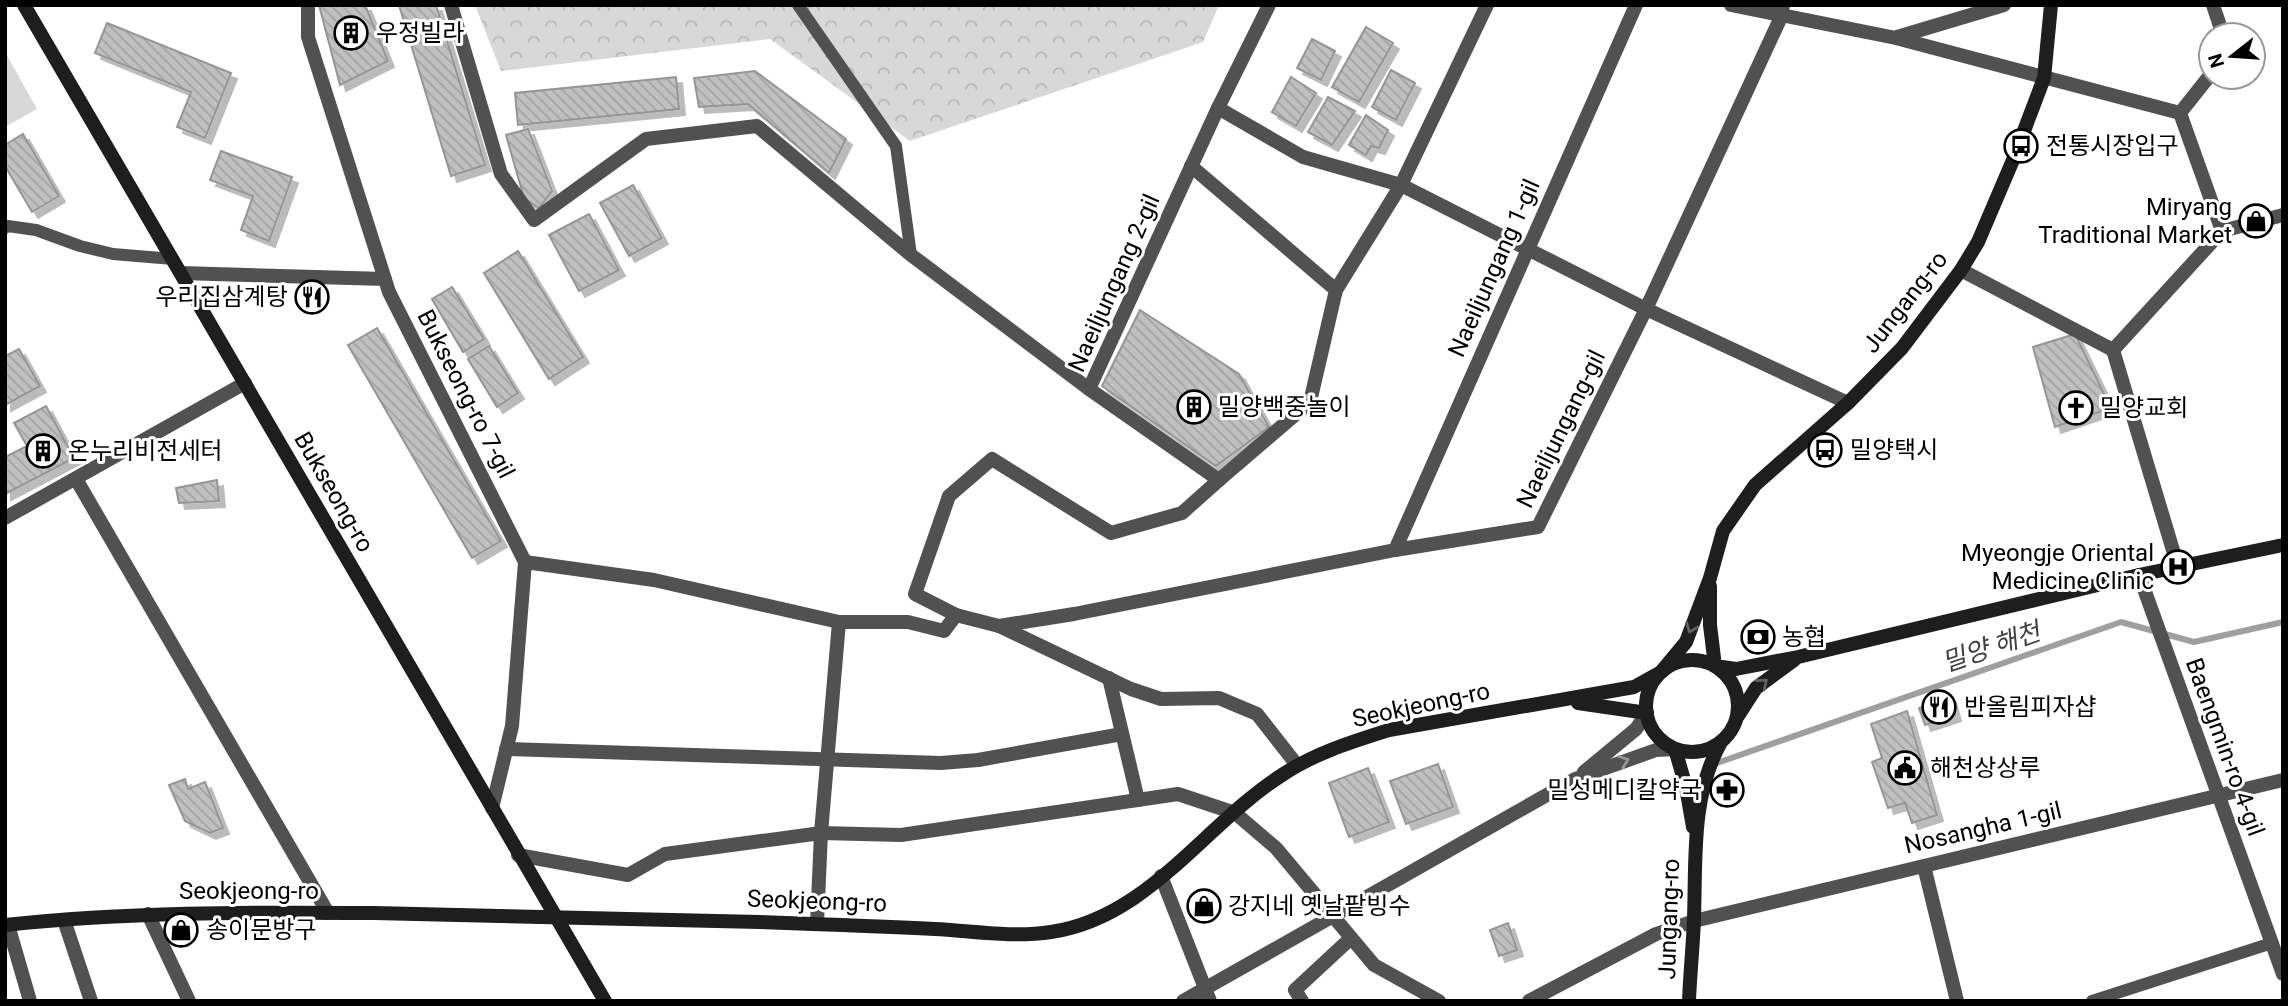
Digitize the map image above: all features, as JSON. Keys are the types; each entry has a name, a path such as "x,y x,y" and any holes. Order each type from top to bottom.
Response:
{"street":[{"name":"Bukseong-ro","path":"24,5 605,1001"},
{"name":"Bukseong-ro 7-gil","path":"308,5 308,37 385,279 395,304 525,562"},
{"path":"451,5 501,174 534,220 646,139 757,126 911,255 1089,389"},
{"name":"Naeiljungang 2-gil","path":"1219,480 1089,389 1218,108 1269,5"},
{"path":"1297,765 1257,714 1219,698 1161,698 1109,678 999,626 956,615 915,594 949,495 992,459 1111,533 1182,513 1310,402 1336,290 1401,185 1487,5"},
{"name":"Naeiljungang 1-gil","path":"1395,550 1636,5"},
{"path":"1731,5 1782,11 1896,38 2180,113"},
{"path":"1896,38 2004,5"},
{"name":"Jungang-ro","path":"1710,578 1723,531 1755,485 1848,403 1902,348 1962,270 1978,242 2044,78 2051,5"},
{"name":"Naeiljungang-gil","path":"999,626 1074,614 1395,550 1538,527 1646,309 1782,11"},
{"path":"2180,113 2197,91"},
{"path":"1218,108 1303,157 1401,185 1646,309 1848,403"},
{"path":"2180,113 2222,231"},
{"path":"1191,166 1336,290"},
{"path":"2113,350 2222,231 2283,215"},
{"path":"1962,270 2113,350 2178,567"},
{"path":"181,273 385,279"},
{"path":"5,518 245,383"},
{"path":"76,479 328,913"},
{"path":"1715,666 1736,669 1798,657 2141,580 2178,567 2283,545"},
{"path":"492,808 512,726 525,562 654,580 839,622 908,622 944,631 956,615"},
{"path":"1710,578 1710,625 1715,666"},
{"path":"1695,839 1686,786 1675,749 1662,740 1652,728 1647,713 1647,697 1652,684 1686,642 1710,578"},
{"name":"Baengmin-ro 4-gil","path":"2141,580 2283,974"},
{"path":"817,924 821,834 839,622"},
{"path":"1695,839 1710,762 1720,743 1731,732 1737,717 1756,688 1798,657"},
{"path":"1661,672 1673,664 1687,660 1702,660 1715,666 1726,675 1734,687 1738,701 1737,717"},
{"name":"Seokjeong-ro","path":"6,925 148,914 328,913 554,915 1017,934 1050,932 1106,916 1135,898 1279,776 1349,742 1388,730 1634,687 1661,672"},
{"path":"1109,678 1138,800"},
{"path":"1563,701 1647,713"},
{"path":"1575,779 1636,729 1647,713"},
{"path":"506,749 941,763 978,760 1122,734"},
{"path":"1183,1001 1208,994 1333,916 1575,779 1656,750 1675,749 1690,752 1706,750 1720,743"},
{"name":"Nosangha 1-gil","path":"1529,1001 1551,995 1656,933 1694,921 2283,780"},
{"path":"519,855 628,875 665,854 821,834 901,835 1178,794 1235,813 1276,848 1374,965 1439,1001"},
{"name":"Jungang-ro","path":"1689,1001 1695,839"},
{"path":"1924,866 1957,1001"},
{"path":"1161,876 1208,994"},
{"path":"148,914 189,1001"},
{"path":"64,920 91,1001"},
{"path":"6,925 30,1001"},
{"path":"1283,1001 1298,995 1351,938"}],"lane":[{"path":"798,5 896,146 911,255"},
{"path":"5,228 8,226 36,230 80,246 113,254 173,258"},
{"path":"2092,1001 2272,943"}],"green space":[{"path":"475,5 1219,5 1203,42 910,141 770,39 501,71"},
{"path":"5,52 37,109 5,127"}],"building":[{"name":"우정빌라","path":"319,5 365,5 388,61 340,85"},
{"path":"399,5 436,5 485,165 451,176"},
{"path":"107,23 231,73 205,138 177,127 191,92 95,53"},
{"path":"1366,27 1393,43 1359,102 1332,87"},
{"path":"1312,39 1335,51 1321,80 1297,68"},
{"path":"1391,70 1415,83 1396,120 1372,107"},
{"path":"755,71 846,139 829,173 748,104 699,107 694,78"},
{"path":"676,77 679,109 518,125 515,93"},
{"path":"1291,77 1316,93 1296,126 1272,112"},
{"path":"1328,97 1355,111 1332,145 1308,132"},
{"path":"1366,115 1388,130 1379,148 1371,146 1366,155 1349,145"},
{"path":"528,129 552,191 539,208 524,198 506,135"},
{"path":"23,134 59,196 32,212 5,166 5,145"},
{"path":"221,151 292,177 269,241 241,230 253,196 210,180"},
{"path":"633,185 662,238 629,256 600,203"},
{"path":"589,214 619,270 579,291 549,235"},
{"path":"518,251 583,357 549,379 484,273"},
{"path":"452,287 484,339 463,352 432,299"},
{"name":"밀양백중놀이","path":"1140,310 1239,374 1269,427 1216,466 1102,386"},
{"path":"377,328 501,541 472,558 348,345"},
{"name":"밀양교회","path":"2075,334 2111,408 2055,427 2033,347"},
{"path":"489,346 518,393 497,407 468,359"},
{"path":"19,349 40,386 5,405 5,356"},
{"name":"온누리비전세터","path":"46,406 74,458 5,494 5,457 27,446 14,423"},
{"path":"217,480 219,501 179,503 176,488"},
{"path":"1950,697 1955,715 1925,725 1919,708"},
{"path":"1907,711 1937,815 1912,823 1905,803 1888,808 1872,762 1882,758 1871,724"},
{"path":"1438,764 1453,807 1406,824 1390,781"},
{"path":"1368,768 1389,822 1349,837 1329,783"},
{"path":"185,779 188,789 205,782 223,828 210,833 185,821 169,785"},
{"path":"1508,923 1517,950 1499,956 1490,930"}],"waterway":[{"name":"밀양 해천","path":"1717,763 2121,622 2194,642 2283,622"}],"place":[{"name":"우정빌라","path":"351,33"},
{"name":"전통시장입구","path":"2021,146"},
{"name":"Miryang Traditional Market","path":"2256,221"},
{"name":"우리집삼계탕","path":"312,297"},
{"name":"밀양백중놀이","path":"1194,407"},
{"name":"밀양교회","path":"2076,408"},
{"name":"밀양택시","path":"1825,450"},
{"name":"온누리비전세터","path":"43,451"},
{"name":"Myeongje Oriental Medicine Clinic","path":"2178,567"},
{"name":"농협","path":"1758,637"},
{"name":"반올림피자샵","path":"1939,707"},
{"name":"해천상상루","path":"1905,768"},
{"name":"밀성메디칼약국","path":"1727,790"},
{"name":"강지네 옛날팥빙수","path":"1204,906"},
{"name":"송이문방구","path":"181,930"}]}
